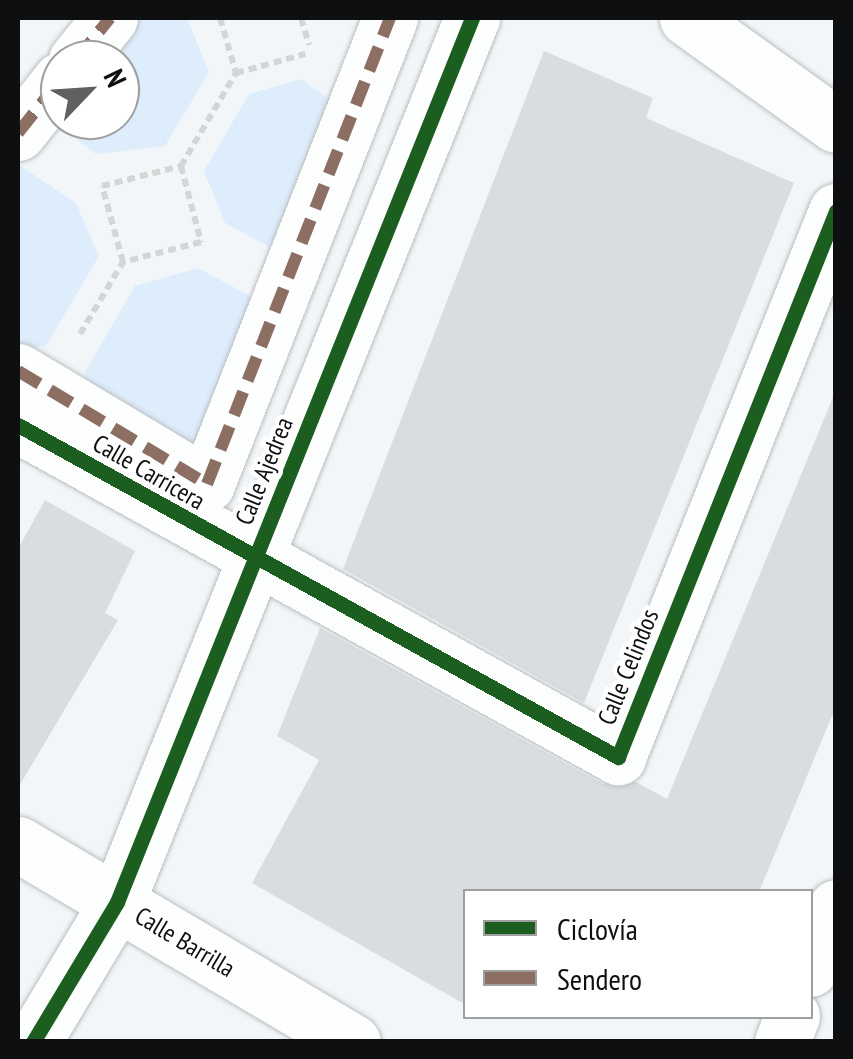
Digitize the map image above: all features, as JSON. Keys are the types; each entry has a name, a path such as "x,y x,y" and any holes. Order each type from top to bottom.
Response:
{"street":[{"path":"92,40 110,18"},
{"path":"18,371 206,484 390,18"},
{"name":"Calle Ajedrea","path":"33,1042 117,902 472,18"},
{"path":"687,18 836,125"},
{"path":"18,133 40,105"},
{"name":"Calle Celindos","path":"255,562 618,757 836,211"},
{"name":"Calle Carricera","path":"18,426 255,562"},
{"name":"Calle Barrilla","path":"18,844 353,1042"},
{"path":"813,963 836,907"}],"path":[{"path":"220,18 236,73"},
{"path":"181,166 102,186 123,262 200,242 181,166 236,73 311,52 301,18"}],"shaded area":[{"path":"110,18 187,18 209,72 165,146 96,154 78,140 140,140 140,40 92,40"},
{"path":"302,79 351,116 295,261 225,223 204,171 249,94"},
{"path":"18,164 76,203 99,256 46,346 18,350"},
{"path":"198,268 276,310 207,484 102,421 85,372 135,286"}],"building":[{"path":"544,51 653,98 646,118 794,183 584,703 343,569"},
{"path":"836,390 836,706 760,889 463,889 463,1003 252,883 319,760 277,736 320,628 603,784 636,782 667,799"},
{"path":"45,500 135,551 105,613 118,620 18,788 18,549"}],"marked path":[{"path":"92,40 110,18"},
{"path":"18,371 207,484 390,18"},
{"path":"18,133 40,105"}],"cycle path":[{"path":"33,1042 117,902 472,18"},
{"path":"18,425 618,757 836,211"}]}
